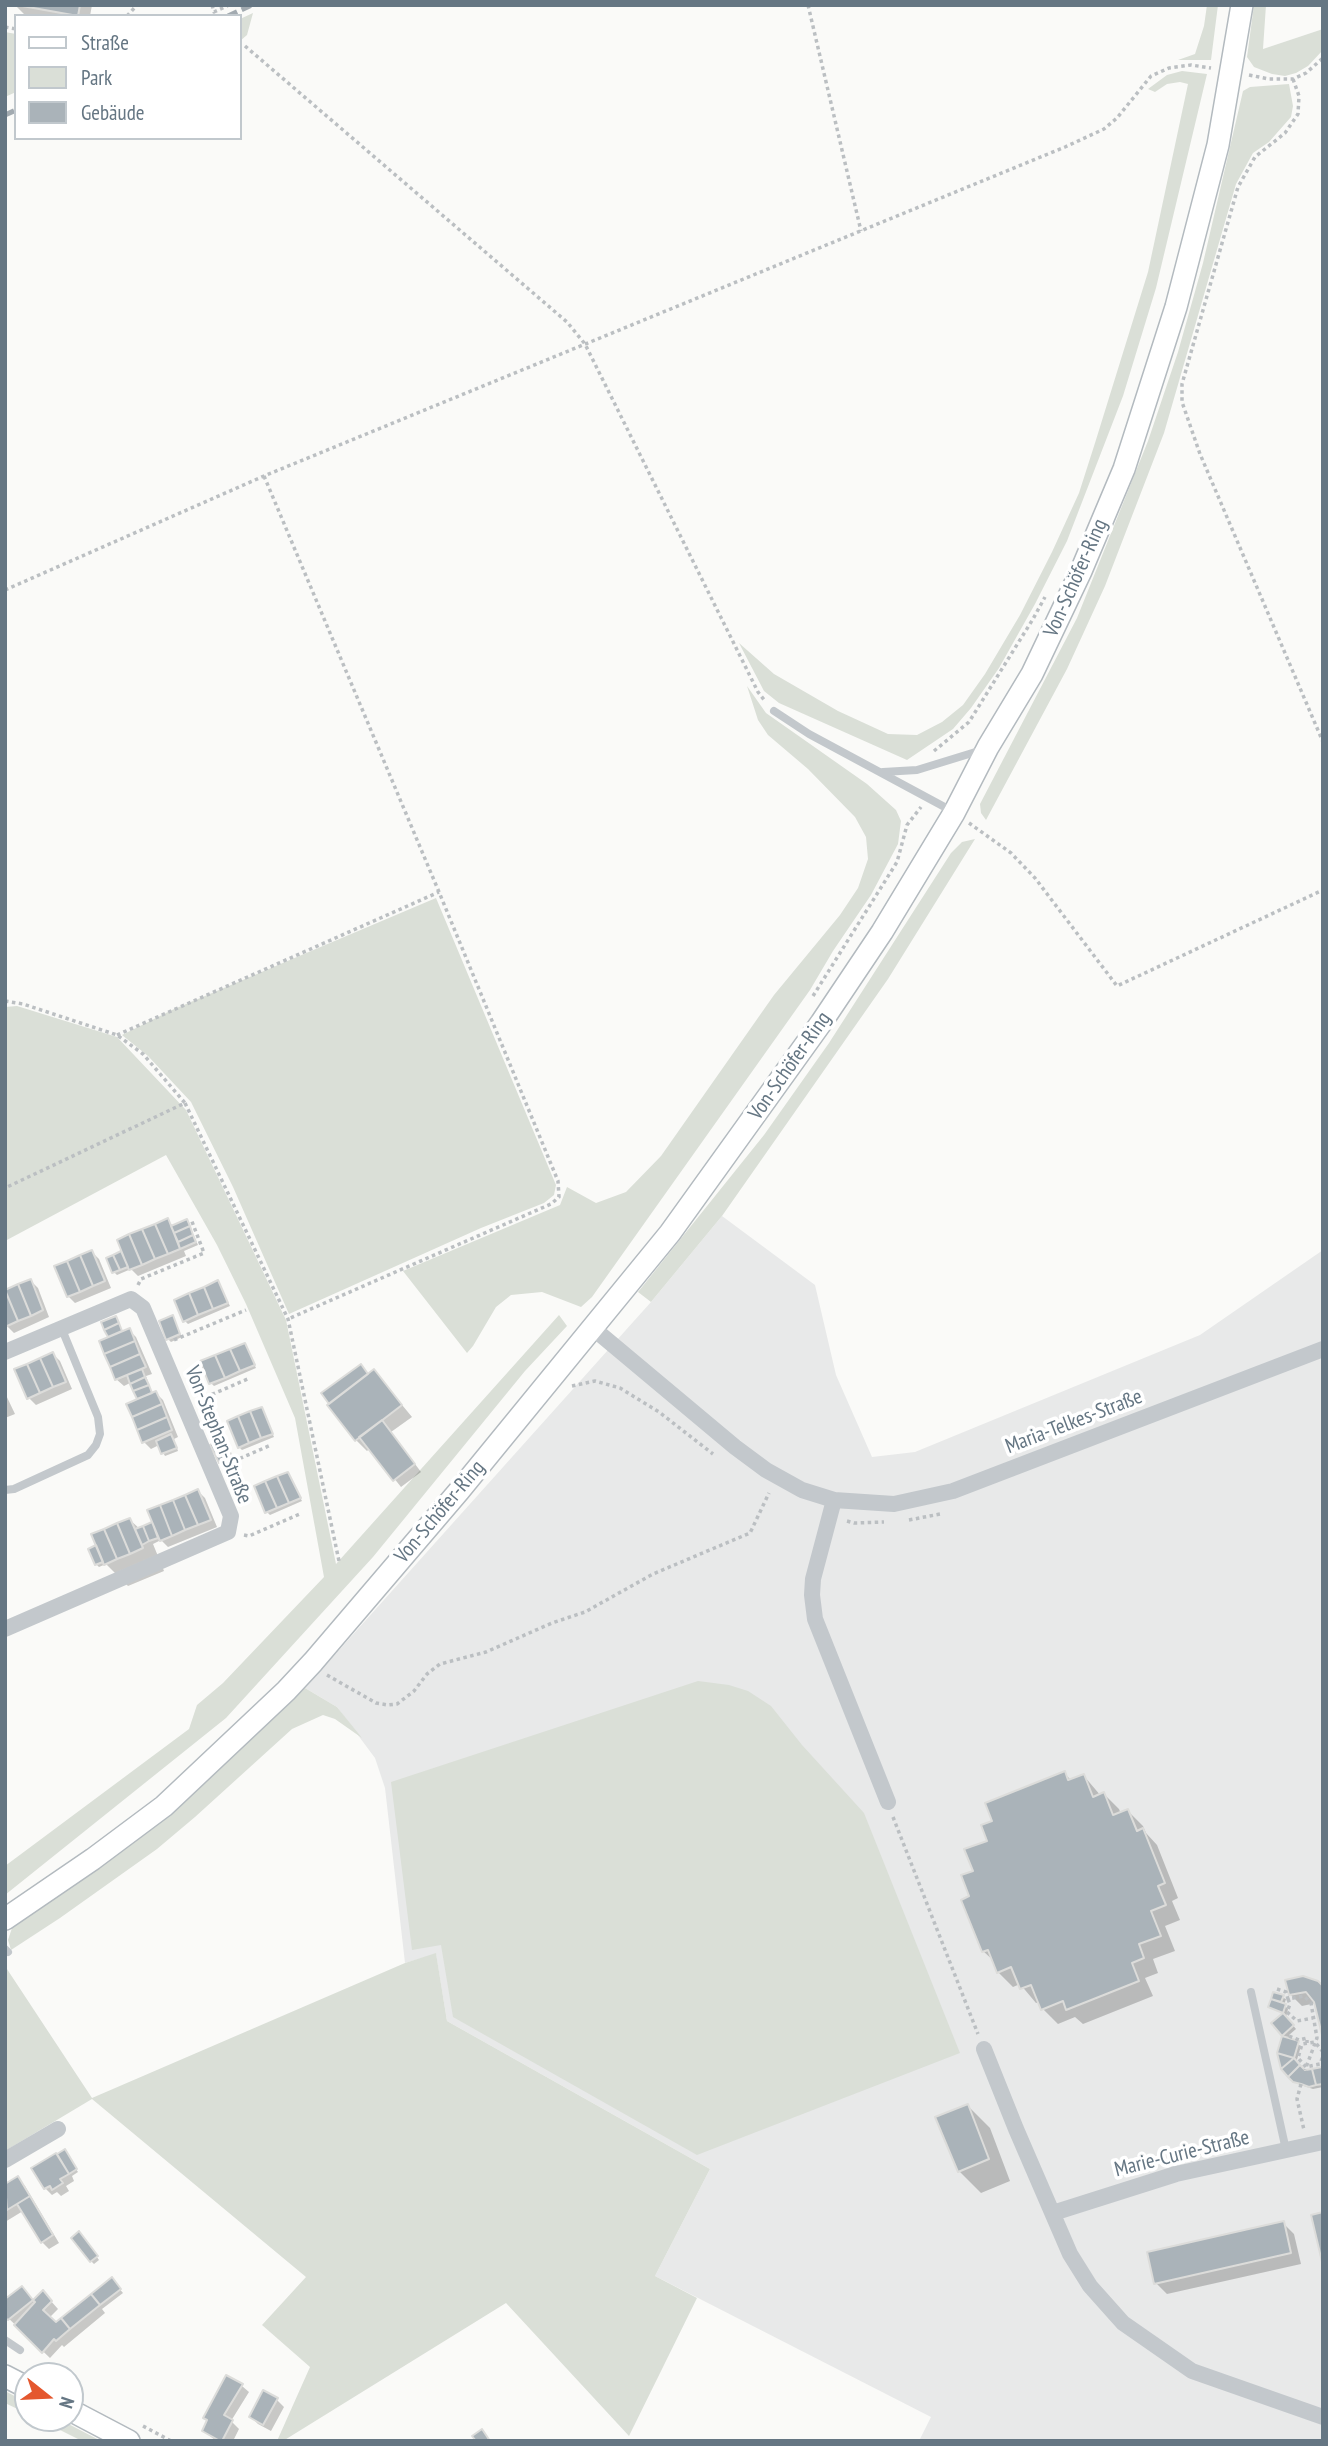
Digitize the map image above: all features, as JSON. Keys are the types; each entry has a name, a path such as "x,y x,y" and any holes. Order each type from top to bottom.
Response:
{"main road":[{"name":"Von-Schöfer-Ring","path":"5,1919 164,1806 286,1691 314,1660 594,1329 670,1233 821,1023 882,932 954,813 988,747 1033,671 1081,571 1124,469 1176,307 1218,145 1242,5"},
{"path":"84,2417 129,2441"}],"street":[{"path":"5,1352 131,1300"},
{"name":"Von-Stephan-Straße","path":"5,1629 228,1532 231,1516 143,1308 131,1300"},
{"name":"Maria-Telkes-Straße","path":"594,1329 735,1447 766,1470 832,1507 894,1504 953,1491 1323,1349"},
{"path":"832,1507 813,1579 811,1595 815,1619 888,1802"},
{"path":"984,2049 1070,2253 1090,2286 1122,2323 1192,2371 1323,2417"},
{"path":"5,2160 58,2129"},
{"name":"Marie-Curie-Straße","path":"1053,2213 1176,2174 1315,2144"}],"lane":[{"path":"774,711 810,734 954,813"},
{"path":"882,772 917,770 988,747"},
{"path":"5,1490 15,1489 88,1455 100,1434 99,1418 61,1328"},
{"path":"1251,1992 1286,2150"},
{"path":"5,2340 20,2350"}],"path":[{"path":"212,5 214,12 229,5"},
{"path":"808,5 861,231"},
{"path":"245,46 567,322 585,344 758,692 774,711"},
{"path":"5,590 264,477 1104,129 1117,118 1151,76 1169,68 1191,65 1269,79 1293,79 1306,73 1323,58"},
{"path":"1293,79 1299,96 1297,114 1284,133 1255,157 1238,187 1182,384 1182,402 1200,454 1323,742"},
{"path":"264,477 558,1181 559,1197 551,1204 288,1319"},
{"path":"937,764 933,751 969,722 1045,595"},
{"path":"812,998 897,862 907,825 929,797"},
{"path":"954,813 1011,853 1035,878 1116,986 1323,890"},
{"path":"117,1035 439,892"},
{"path":"5,1001 23,1004 117,1035 143,1054 185,1103 288,1319 339,1561"},
{"path":"5,1188 185,1103"},
{"path":"131,1300 141,1279 205,1253 191,1219"},
{"path":"159,1346 246,1310"},
{"path":"184,1406 250,1378"},
{"path":"553,1378 566,1388 595,1381 621,1388 659,1412 722,1460"},
{"path":"212,1471 271,1445"},
{"path":"314,1660 330,1678 365,1699 388,1705 397,1704 440,1664 486,1653 552,1623 585,1612 653,1574 750,1533 769,1493 777,1497"},
{"path":"832,1507 854,1523 893,1522"},
{"path":"904,1521 945,1512"},
{"path":"228,1532 249,1536 302,1513"},
{"path":"888,1802 984,2049"},
{"path":"1278,1989 1286,1992 1290,2004 1287,2012 1297,2021 1313,2018"},
{"path":"1288,1999 1304,1996 1311,2003 1317,2038 1306,2068"},
{"path":"1289,2036 1299,2040 1307,2038 1307,2043"},
{"path":"1306,2068 1298,2058 1302,2044 1315,2042"},
{"path":"1306,2068 1320,2064 1323,2056 1315,2042"},
{"path":"1301,2084 1297,2099 1315,2144"}],"shaded area":[{"path":"722,1216 815,1285 836,1375 872,1457 915,1452 1200,1335 1323,1250 1323,2441 919,2441 931,2417 655,2276 710,2169 447,2021 436,1954 405,1963 385,1788 375,1758 337,1707 305,1688 651,1302"}],"green space":[{"path":"1207,5 1218,5 1211,60 1178,60 1195,54"},
{"path":"1254,5 1266,5 1263,49 1323,29 1323,50 1308,66 1285,76 1254,67 1247,57"},
{"path":"253,13 247,35 242,39 242,18"},
{"path":"5,32 14,34 14,93 5,97"},
{"path":"1182,71 1207,74 1156,288 1123,396 1067,541 999,668 953,729 907,760 779,703 764,691 739,643 774,674 838,711 888,734 917,735 942,722 963,705 985,674 1020,615 1079,493 1148,272 1188,84 1167,84 1155,92 1148,89 1167,75"},
{"path":"1289,84 1293,106 1291,117 1269,142 1253,153 1236,184 1164,433 1105,586 1067,669 986,820 981,813 980,804 1077,618 1148,441 1178,352 1203,263 1243,91 1250,87"},
{"path":"747,686 766,713 867,784 896,810 901,821 898,844 871,895 810,990 592,1297 581,1307 542,1292 511,1295 496,1307 467,1353 403,1271 560,1205 567,1187 596,1203 626,1192 661,1156 774,995 840,915 858,888 868,859 866,837 855,817 808,769 768,735 758,720"},
{"path":"975,839 888,979 722,1216 651,1302 638,1292 764,1135 829,1043 951,853 962,842"},
{"path":"436,898 556,1185 554,1195 544,1203 481,1228 289,1314 233,1187 191,1102 148,1056 122,1035 172,1010"},
{"path":"17,1006 117,1037 186,1110 286,1320 336,1564 559,1315 567,1326 525,1371 373,1557 226,1718 5,1895 5,1866 189,1729 197,1705 223,1683 324,1577 295,1418 246,1304 217,1245 166,1155 5,1241 5,1007"},
{"path":"698,1681 729,1685 748,1691 771,1706 802,1745 864,1813 960,2053 697,2155 453,2017 441,1945 412,1950 391,1782"},
{"path":"305,1688 337,1707 362,1738 335,1719 323,1715 292,1729 157,1849 11,1950 8,1940 12,1928 76,1884 195,1790"},
{"path":"436,1953 447,2021 710,2169 655,2276 697,2298 629,2436 506,2303 283,2441 277,2441 310,2367 262,2325 306,2277 92,2099 5,2151 5,1966 92,2098 405,1963"},
{"path":"5,2391 14,2396 14,2407 5,2403"},
{"path":"64,2432 84,2432 101,2441 82,2441"}],"building":[{"path":"17,5 80,5 78,14"},
{"path":"168,1218 180,1249 168,1254 155,1224"},
{"path":"187,1219 190,1226 174,1233 171,1226"},
{"path":"155,1224 168,1254 155,1259 142,1229"},
{"path":"190,1226 193,1235 178,1242 174,1233"},
{"path":"142,1229 155,1259 142,1265 129,1234"},
{"path":"129,1234 142,1265 129,1270 117,1240"},
{"path":"193,1235 196,1242 180,1249 178,1242"},
{"path":"92,1250 105,1281 93,1286 80,1255"},
{"path":"121,1251 128,1267 120,1270 113,1255"},
{"path":"80,1255 93,1286 80,1292 67,1261"},
{"path":"113,1255 120,1270 112,1273 106,1258"},
{"path":"67,1261 80,1292 67,1297 54,1266"},
{"path":"31,1279 43,1310 31,1316 18,1284"},
{"path":"218,1280 228,1303 213,1309 204,1287"},
{"path":"18,1284 31,1316 18,1321 5,1290"},
{"path":"204,1287 213,1309 198,1315 189,1293"},
{"path":"5,1290 18,1321 5,1327"},
{"path":"189,1293 198,1315 183,1322 174,1300"},
{"path":"173,1315 180,1334 166,1340 159,1321"},
{"path":"116,1316 119,1323 104,1330 101,1322"},
{"path":"119,1323 122,1331 108,1337 104,1330"},
{"path":"130,1328 135,1341 104,1354 99,1341"},
{"path":"135,1341 140,1354 110,1367 104,1354"},
{"path":"245,1343 255,1365 240,1371 230,1349"},
{"path":"230,1349 240,1371 225,1378 215,1355"},
{"path":"53,1352 66,1382 53,1387 40,1358"},
{"path":"140,1354 146,1367 115,1380 110,1367"},
{"path":"215,1355 225,1378 209,1384 200,1361"},
{"path":"40,1358 53,1387 40,1393 27,1364"},
{"path":"27,1364 40,1393 27,1399 14,1369"},
{"path":"361,1364 368,1374 329,1404 321,1393"},
{"path":"142,1369 145,1377 130,1384 127,1375"},
{"path":"374,1369 402,1405 355,1441 327,1405"},
{"path":"145,1377 149,1385 133,1391 130,1384"},
{"path":"149,1385 152,1393 137,1399 133,1391"},
{"path":"156,1391 162,1404 132,1417 126,1404"},
{"path":"162,1404 167,1417 137,1430 132,1417"},
{"path":"262,1407 273,1434 261,1438 250,1411"},
{"path":"250,1411 261,1438 249,1443 238,1416"},
{"path":"238,1416 249,1443 238,1448 227,1421"},
{"path":"167,1417 172,1430 142,1443 137,1430"},
{"path":"382,1420 415,1464 393,1481 359,1437"},
{"path":"171,1434 177,1448 161,1454 156,1441"},
{"path":"224,1438 232,1457 219,1463 210,1445"},
{"path":"288,1472 301,1498 289,1503 277,1476"},
{"path":"277,1476 289,1503 277,1508 265,1481"},
{"path":"265,1481 277,1508 265,1513 254,1486"},
{"path":"198,1489 211,1520 198,1525 185,1495"},
{"path":"185,1495 198,1525 185,1530 173,1500"},
{"path":"173,1500 185,1530 172,1536 160,1505"},
{"path":"160,1505 172,1536 160,1541 147,1510"},
{"path":"130,1518 143,1548 130,1554 117,1523"},
{"path":"152,1522 158,1538 149,1541 143,1526"},
{"path":"117,1523 130,1554 117,1559 104,1529"},
{"path":"143,1526 149,1541 142,1545 135,1529"},
{"path":"104,1529 117,1559 104,1565 91,1534"},
{"path":"96,1545 103,1562 95,1565 88,1549"},
{"path":"1065,1771 1068,1780 1084,1774 1093,1797 1104,1792 1113,1815 1128,1809 1137,1831 1143,1828 1165,1883 1158,1886 1166,1905 1151,1911 1161,1936 1139,1944 1144,1958 1132,1963 1139,1981 1066,2010 1063,2001 1041,2010 1031,1985 1020,1989 1011,1967 997,1973 988,1950 982,1952 961,1900 969,1896 961,1875 973,1871 964,1849 987,1841 981,1825 992,1821 985,1803"},
{"path":"1303,1976 1318,1981 1323,1986 1323,2039 1314,2002 1306,1992 1289,1995 1285,1980"},
{"path":"1273,1992 1284,1995 1281,2002 1271,1999"},
{"path":"1271,1999 1286,2004 1283,2013 1268,2007"},
{"path":"1283,2013 1294,2025 1282,2036 1271,2023"},
{"path":"1282,2036 1299,2041 1294,2058 1277,2053"},
{"path":"1277,2053 1294,2058 1281,2069"},
{"path":"1294,2058 1300,2065 1288,2077 1281,2069"},
{"path":"1300,2065 1305,2070 1312,2069 1316,2085 1309,2087 1293,2082 1288,2077"},
{"path":"1322,2067 1323,2084 1316,2085 1312,2069"},
{"path":"968,2104 989,2159 958,2172 935,2117"},
{"path":"65,2149 77,2169 69,2174 57,2154"},
{"path":"56,2153 69,2174 60,2179 63,2183 52,2190 50,2186 44,2189 31,2168"},
{"path":"18,2176 30,2196 7,2210 5,2184"},
{"path":"30,2196 53,2235 41,2243 17,2204"},
{"path":"1323,2212 1323,2266 1311,2215"},
{"path":"1284,2221 1291,2253 1154,2284 1147,2252"},
{"path":"79,2231 98,2256 90,2262 71,2238"},
{"path":"112,2277 121,2289 100,2305 91,2294"},
{"path":"22,2286 33,2300 8,2320 5,2318 5,2299"},
{"path":"43,2290 52,2301 43,2310 56,2322 61,2318 70,2329 56,2341 54,2339 42,2353 14,2325"},
{"path":"91,2294 100,2305 70,2329 61,2318"},
{"path":"226,2375 243,2384 224,2415 233,2420 220,2441 202,2431 207,2420 203,2418"},
{"path":"263,2390 278,2398 263,2425 249,2417"},
{"path":"482,2429 490,2441 476,2441 472,2436"}],"railway":[{"path":"232,14 252,5"},
{"path":"5,115 14,111"}]}
